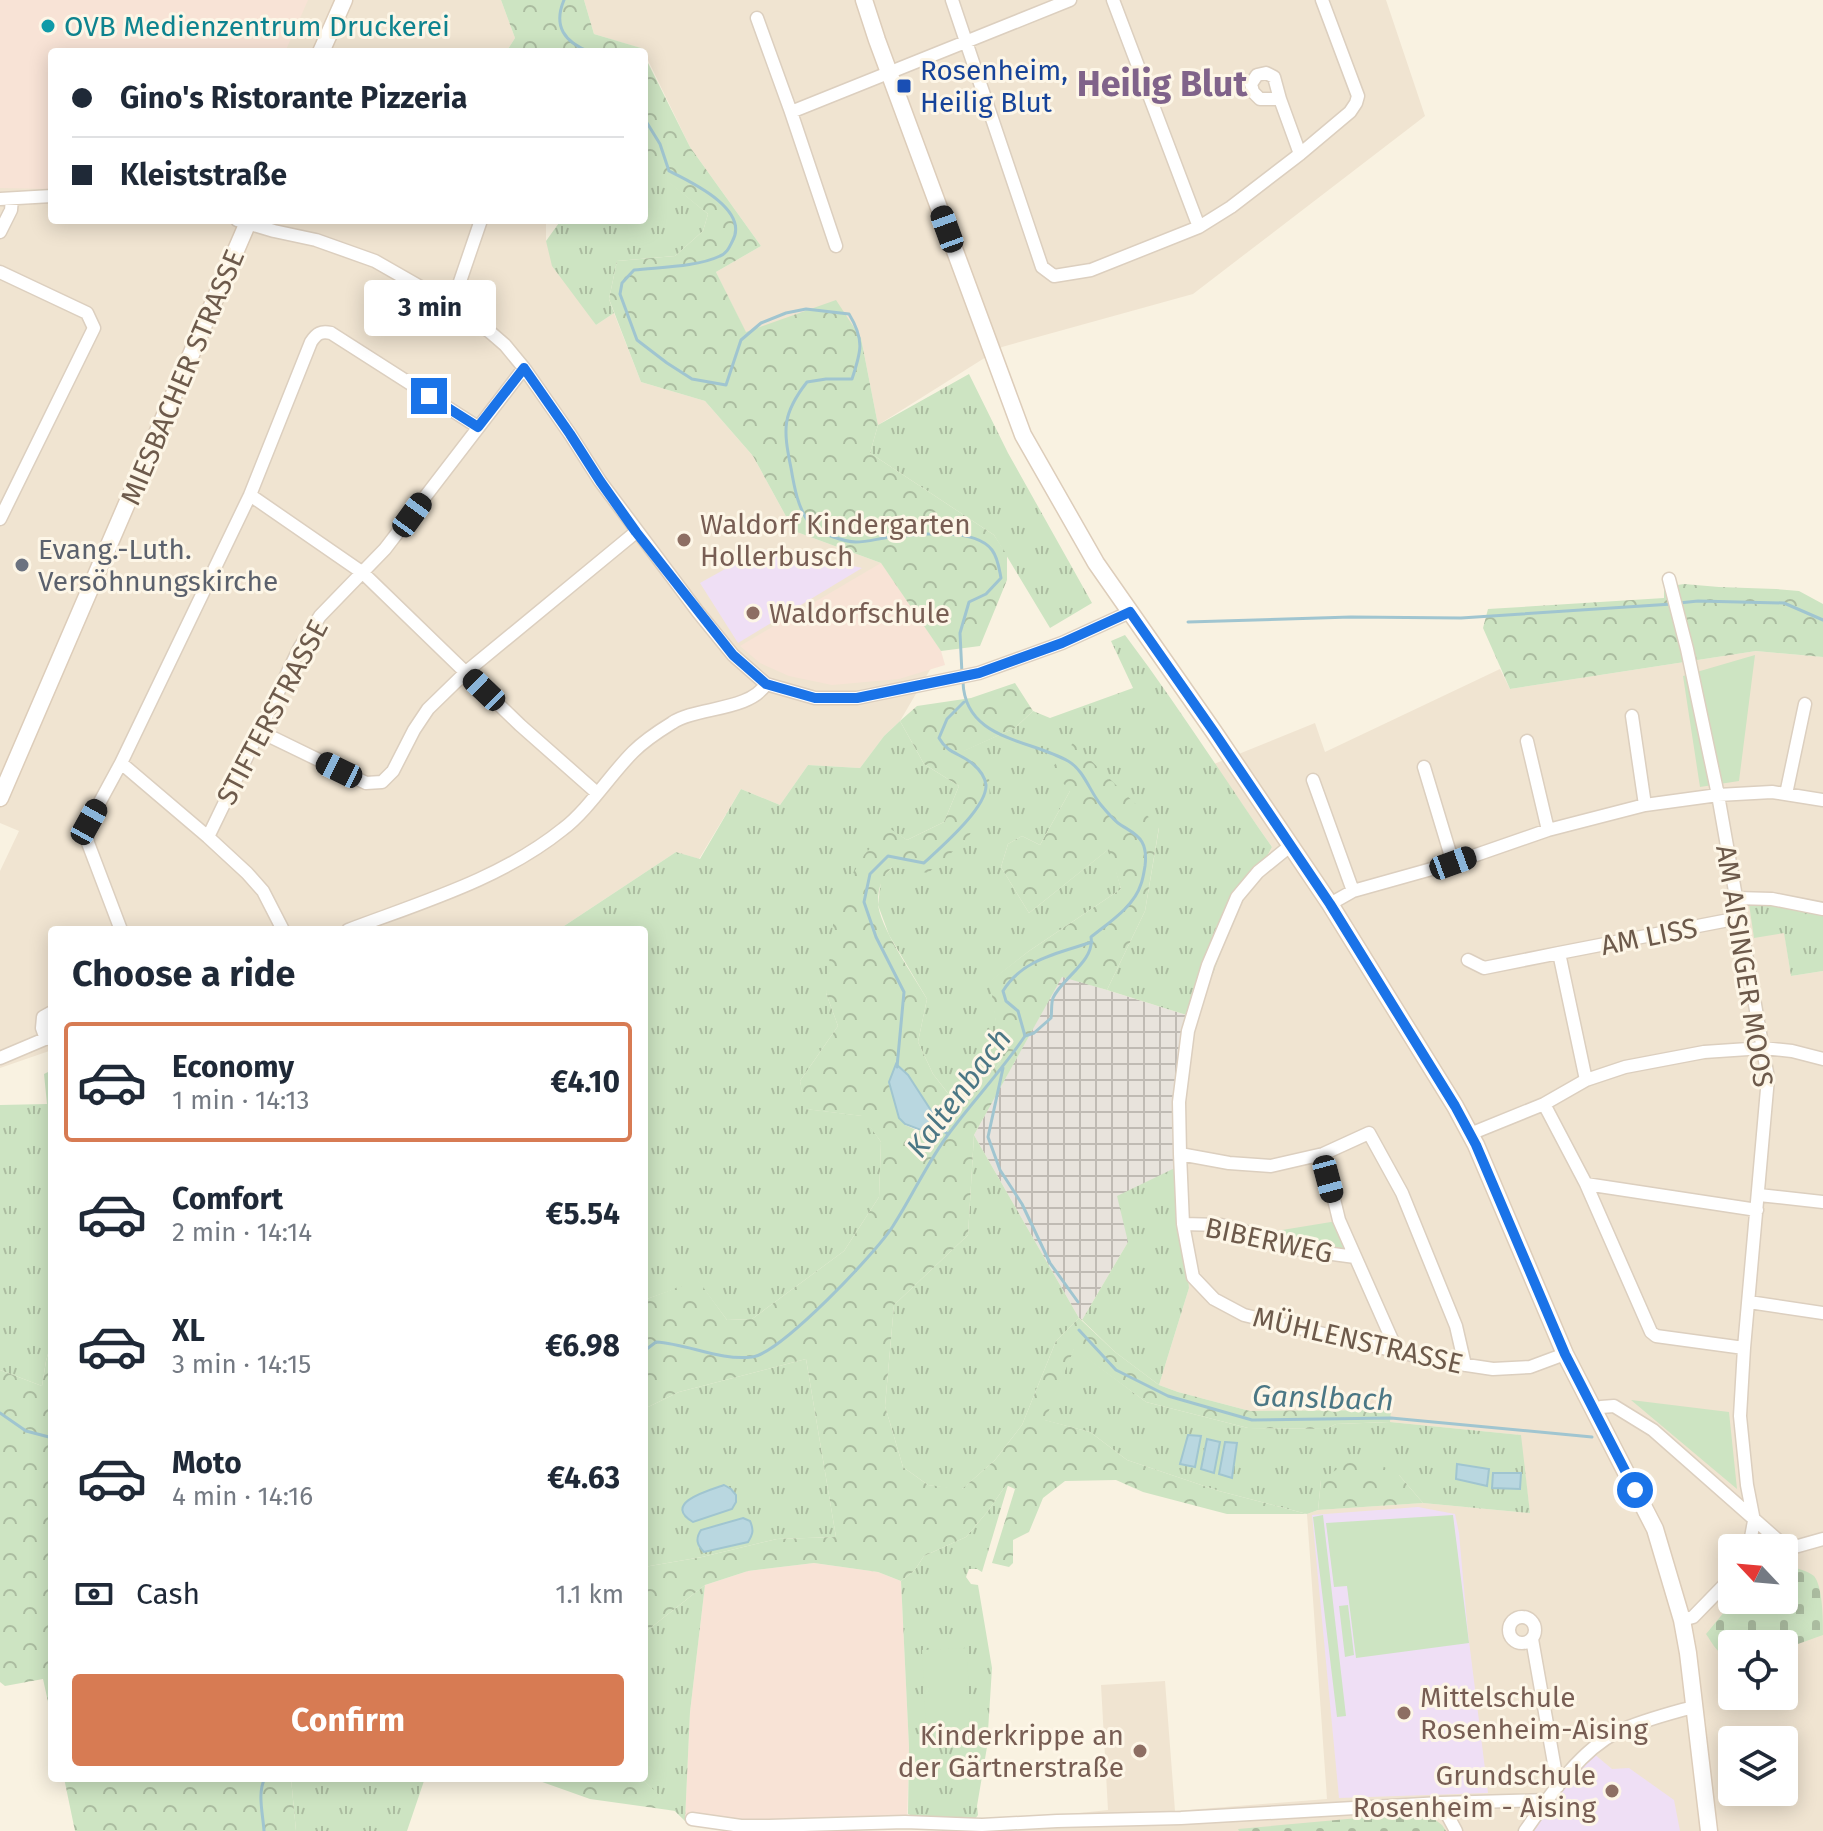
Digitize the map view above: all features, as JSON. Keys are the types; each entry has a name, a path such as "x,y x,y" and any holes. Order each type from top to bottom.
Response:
{"main road":[{"path":"323,48 344,0"},
{"path":"864,0 1023,435 1096,563 1330,904 1405,1022 1470,1134 1565,1354 1655,1529 1682,1620 1688,1653 1709,1831"},
{"name":"MIESBACHER STRASSE","path":"0,798 244,224"}],"street":[{"path":"952,0 1042,267 1054,276 1091,270 1199,227 1231,207 1350,112 1358,96 1322,0"},
{"path":"791,112 1070,0"},
{"path":"1113,0 1199,227"},
{"path":"757,18 836,246"},
{"path":"1280,99 1300,154"},
{"path":"0,232 11,210 6,199 48,196"},
{"path":"256,224 316,240 375,261 452,305 505,345 636,532 733,655 766,684 815,698 857,698 941,682 979,673 1062,643 1130,612"},
{"path":"452,305 480,224"},
{"path":"0,272 87,313 94,328 0,519"},
{"path":"119,926 88,843 89,822 121,763 250,495 316,334 331,333 478,427"},
{"name":"STIFTERSTRASSE","path":"208,837 311,628 385,549 524,368"},
{"path":"250,495 363,573 520,725 597,793"},
{"path":"259,731 366,783 382,782 393,771 428,709 466,672 636,532"},
{"name":"AM AISINGER MOOS","path":"1669,579 1718,795 1768,1078 1740,1416 1754,1521 1752,1534"},
{"path":"359,926 480,880 517,861 566,827 636,749 676,720 733,705 762,691 766,684"},
{"path":"1786,794 1805,704"},
{"path":"1632,716 1645,805"},
{"path":"1527,741 1548,830"},
{"path":"121,763 208,837 263,891 281,926"},
{"path":"1424,767 1453,863"},
{"path":"1313,780 1353,891"},
{"path":"1330,904 1353,891 1453,863 1548,830 1645,805 1718,795 1772,792 1823,800"},
{"name":"MÜHLENSTRASSE","path":"1290,846 1258,872 1237,897 1208,965 1188,1031 1179,1102 1180,1154 1183,1224 1193,1277 1214,1299 1244,1315 1397,1351 1493,1369 1530,1367 1565,1354"},
{"path":"1736,898 1772,899 1823,909"},
{"name":"AM LISS","path":"1468,960 1484,968 1739,918"},
{"path":"1559,953 1586,1080"},
{"path":"48,1014 43,1017 42,1028 48,1036"},
{"path":"0,1058 48,1037"},
{"path":"1470,1134 1544,1104 1586,1080 1638,1064 1704,1052 1763,1048 1823,1059"},
{"path":"1544,1104 1586,1184 1651,1332 1656,1336 1744,1348"},
{"path":"1180,1154 1229,1163 1271,1166 1323,1154 1369,1133 1402,1193 1456,1326 1465,1365"},
{"path":"1323,1154 1339,1220 1397,1351"},
{"path":"1586,1184 1757,1210"},
{"path":"1759,1195 1823,1202"},
{"name":"BIBERWEG","path":"1183,1224 1221,1225 1296,1249 1355,1257"},
{"path":"1749,1302 1823,1313"},
{"path":"1593,1410 1614,1406 1653,1430 1769,1534"},
{"path":"1798,1546 1823,1539"},
{"path":"1682,1620 1693,1617 1718,1593"},
{"path":"1532,1639 1558,1786"},
{"path":"1525,1831 1558,1786 1591,1750 1615,1733 1693,1707"},
{"path":"692,1819 741,1826 905,1822 1058,1826 1183,1824 1441,1803 1547,1800"},
{"path":"1441,1803 1456,1831"}],"shaded area":[{"path":"0,0 501,0 515,38 509,48 48,48 48,224 546,224 546,241 596,325 614,313 641,382 705,401 753,456 794,531 881,563 941,651 900,721 884,736 860,768 808,765 780,805 741,789 699,859 676,852 564,926 48,926 48,1051 0,1068 0,871 19,831 0,823"},
{"path":"0,0 308,0 287,48 48,48 48,189 0,188"},
{"path":"584,0 1386,0 1425,116 1193,294 1002,347 878,425 861,338 746,333 716,272 761,246 690,147 648,60 648,48 594,34"},
{"name":"Waldorfschule","path":"761,549 862,568 738,643 700,583"},
{"path":"881,563 941,651 945,665 899,679 832,685 789,676 760,663 740,646"},
{"path":"1756,651 1823,657 1823,915 1780,905 1791,976 1823,971 1823,1831 977,1831 975,1824 1108,1810 1101,1685 1165,1681 1175,1811 1327,1799 1307,1514 1318,1510 1423,1503 1530,1513 1520,1435 1390,1422 1390,1410 1250,1411 1159,1385 1189,1288 1179,1165 1182,1103 1196,1018 1235,916 1272,847 1214,764 1315,723 1325,752 1500,669 1510,689"},
{"path":"1062,976 1196,1018 1191,1037 1179,1166 1128,1242 1082,1320 974,1135"},
{"name":"Mittelschule Rosenheim-Aising","path":"1418,1507 1455,1514 1488,1793 1339,1798 1312,1515"},
{"path":"814,1563 878,1572 901,1581 909,1747 907,1826 741,1828 685,1821 690,1712 705,1585 748,1571"},
{"name":"Grundschule Rosenheim - Aising","path":"1593,1753 1612,1769 1629,1768 1674,1800 1680,1831 1534,1831 1568,1782"}],"green space":[{"path":"501,0 584,0 594,34 641,48 509,48 515,38"},
{"path":"648,63 690,147 761,246 716,272 746,332 836,300 861,338 878,425 870,453 994,535 1007,555 1007,580 980,646 941,651 881,563 794,531 753,456 705,401 641,382 609,299 617,261 675,256 703,231 708,214 658,174 648,175"},
{"path":"658,173 708,214 703,231 675,256 617,261 609,299 614,313 596,325 552,266 546,241 558,224 648,224 648,175"},
{"path":"969,374 1008,453 1092,603 1050,628 994,535 870,453 878,425"},
{"path":"1684,584 1799,591 1823,604 1823,657 1756,651 1510,689 1483,628 1488,609 1664,598 1664,587"},
{"path":"1125,635 1272,847 1235,916 1196,1018 1107,990 1145,911 1159,828 1070,791 1040,845 1022,836 1008,844 1001,867 1029,913 1110,848 1121,889 1029,951 991,981 1001,1061 961,1110 933,1074 918,1042 927,999 889,935 878,905 881,880 892,867 965,841 963,751 1015,728 1033,711 1050,718 1133,688 1111,641"},
{"path":"1755,655 1739,781 1700,787 1683,676"},
{"path":"1015,683 1033,711 1015,728 964,751 989,775 990,806 965,841 928,873 892,867 879,892 878,902 884,924 927,999 918,1042 933,1074 960,1109 1001,1061 990,981 1121,889 1109,849 1029,913 1001,867 1008,844 1022,836 1040,845 1070,791 1051,769 1073,743 1159,827 1145,911 1107,990 1062,977 974,1135 968,1235 894,1305 885,1406 903,1467 928,1485 962,1489 995,1460 1022,1425 1056,1341 1079,1318 1115,1352 1159,1385 1178,1392 1250,1411 1391,1410 1390,1422 1336,1424 1326,1429 1248,1428 1146,1402 1074,1349 1045,1420 1090,1432 1127,1460 1219,1491 1307,1514 1227,1514 1143,1492 1116,1480 1065,1481 1043,1498 1029,1532 1013,1540 1013,1563 1009,1567 992,1563 1015,1489 1006,1485 966,1537 924,1556 914,1571 901,1581 878,1572 814,1563 748,1571 705,1585 648,1630 648,1566 777,1539 836,1537 806,1359 679,1392 648,1407 648,1299 698,1280 727,1320 752,1319 844,1251 879,1197 881,1142 862,1116 805,1109 800,1081 838,1026 826,993 835,905 864,855 889,828 907,840 944,822 959,786 924,764 900,721 917,706 971,698","holes":["920,1096 933,1119 930,1129 919,1131 905,1125"]},
{"path":"900,721 924,764 959,786 944,822 907,840 889,829 826,993 838,1026 800,1081 806,1109 863,1116 881,1142 879,1197 844,1251 752,1319 727,1320 698,1281 648,1299 648,926 564,926 676,852 700,859 741,789 780,805 808,765 860,768 884,736"},
{"path":"1749,904 1780,905 1823,915 1823,971 1791,976 1784,933 1754,938"},
{"path":"48,1072 48,1354 42,1386 0,1370 0,1105 47,1104 44,1074"},
{"path":"974,1135 1079,1318 1056,1341 1022,1425 995,1460 961,1490 928,1485 903,1467 885,1406 894,1305 968,1235"},
{"path":"1179,1166 1189,1288 1159,1385 1115,1352 1082,1320 1128,1242 1117,1196"},
{"path":"1337,1221 1344,1251 1307,1244 1270,1232"},
{"path":"1074,1348 1146,1402 1248,1428 1326,1429 1336,1424 1390,1422 1521,1435 1530,1513 1423,1503 1399,1475 1321,1480 1318,1510 1307,1514 1219,1491 1127,1460 1090,1432 1044,1420"},
{"path":"48,1354 48,1702 43,1679 5,1686 0,1682 0,1370 42,1386"},
{"path":"806,1359 836,1537 777,1539 648,1566 648,1407 679,1392"},
{"path":"1631,1400 1729,1412 1737,1489"},
{"path":"1360,1454 1399,1475 1423,1503 1318,1510 1321,1480"},
{"path":"1006,1485 982,1572 969,1569 966,1577 971,1584 978,1585 992,1668 987,1747 978,1815 975,1819 920,1819 908,1814 909,1747 901,1581 914,1571 924,1556 966,1537"},
{"path":"1323,1515 1346,1716 1337,1717 1313,1517"},
{"path":"1453,1515 1469,1643 1356,1658 1347,1586 1334,1587 1326,1523"},
{"path":"1798,1569 1811,1574 1817,1581 1822,1604 1823,1635 1798,1644 1798,1630 1718,1630 1718,1651 1706,1634 1722,1614 1798,1614"},
{"path":"705,1585 690,1712 685,1821 645,1782 648,1782 648,1630"},
{"path":"1348,1605 1354,1655 1345,1657 1339,1606"},
{"path":"967,1648 970,1727 926,1729 922,1650"},
{"path":"65,1782 291,1782 296,1831 75,1831"},
{"path":"291,1782 424,1782 407,1831 296,1831"},
{"path":"542,1782 645,1782 676,1811 590,1799"},
{"path":"1425,1812 1446,1831 1238,1829"}],"water":[{"path":"896,1064 908,1075 934,1115 932,1125 926,1132 905,1124 899,1118 889,1082"},
{"path":"1188,1435 1201,1436 1195,1467 1180,1464"},
{"path":"1207,1439 1220,1442 1214,1473 1201,1469"},
{"path":"1225,1442 1237,1443 1232,1478 1219,1474"},
{"path":"1457,1464 1489,1469 1487,1486 1456,1479"},
{"path":"1493,1473 1521,1473 1520,1489 1492,1488"},
{"path":"724,1485 736,1495 732,1509 693,1522 685,1515 682,1509 691,1498"},
{"path":"743,1518 750,1521 752,1527 748,1542 704,1552 700,1547 697,1539 701,1530"}],"waterway":[{"name":"Kaltenbach","path":"564,0 560,18 563,32 581,48"},
{"name":"Kaltenbach","path":"648,124 660,144 669,171 716,199 726,208 736,230 729,248 720,256 690,264 634,270 622,283 620,294 637,340 692,379 726,385 741,340 761,323 806,309 849,314 860,346 852,379 807,382 789,413 787,443 797,498 811,525 839,539 860,542 930,534 959,535 973,538 992,550 1001,578 986,594 969,602 960,633 962,674"},
{"path":"1679,603 1784,603 1823,620"},
{"path":"1188,622 1351,617 1461,618 1672,604"},
{"name":"Kaltenbach","path":"648,1348 656,1342 728,1357 752,1357 784,1339 805,1321 883,1239 950,1132 1025,1036 1034,1033 1051,1018 1053,998 1088,954 1091,937 1120,914 1138,892 1146,860 1140,839 1107,812 1074,765 987,727 975,716 966,701 963,682"},
{"path":"897,1067 904,992 876,937 864,902 870,874 888,856 924,863 979,805 986,785 983,776 939,738 947,719 964,702"},
{"path":"1025,1036 1018,1011 1006,1001 1003,991 1020,971 1031,964 1092,942"},
{"name":"Ganslbach","path":"1003,1068 988,1137 1000,1170 1022,1204 1050,1263 1078,1302"},
{"path":"931,1123 948,1134"},
{"name":"Ganslbach","path":"1079,1330 1116,1370 1168,1396 1252,1420 1391,1418 1592,1437"},
{"name":"Kaltenbach","path":"0,1413 26,1431 48,1437"},
{"path":"264,1782 261,1797 264,1831"}],"place":[{"name":"OVB Medienzentrum Druckerei","path":"48,26"},
{"name":"Rosenheim, Heilig Blut","path":"904,86"},
{"name":"Waldorf Kindergarten Hollerbusch","path":"684,540"},
{"name":"Evang.-Luth. Versöhnungskirche","path":"22,565"},
{"name":"Waldorfschule","path":"753,613"},
{"name":"Mittelschule Rosenheim-Aising","path":"1404,1713"},
{"name":"Kinderkrippe an der Gärtnerstraße","path":"1140,1751"},
{"name":"Grundschule Rosenheim - Aising","path":"1612,1791"}],"district":[{"name":"Heilig Blut","path":"1162,83"}],"route":[{"path":"429,396 478,427 524,368 636,532 733,655 766,684 815,698 857,698 941,682 979,673 1062,643 1130,612 1330,904 1455,1106 1476,1145 1565,1354 1635,1490"}]}
